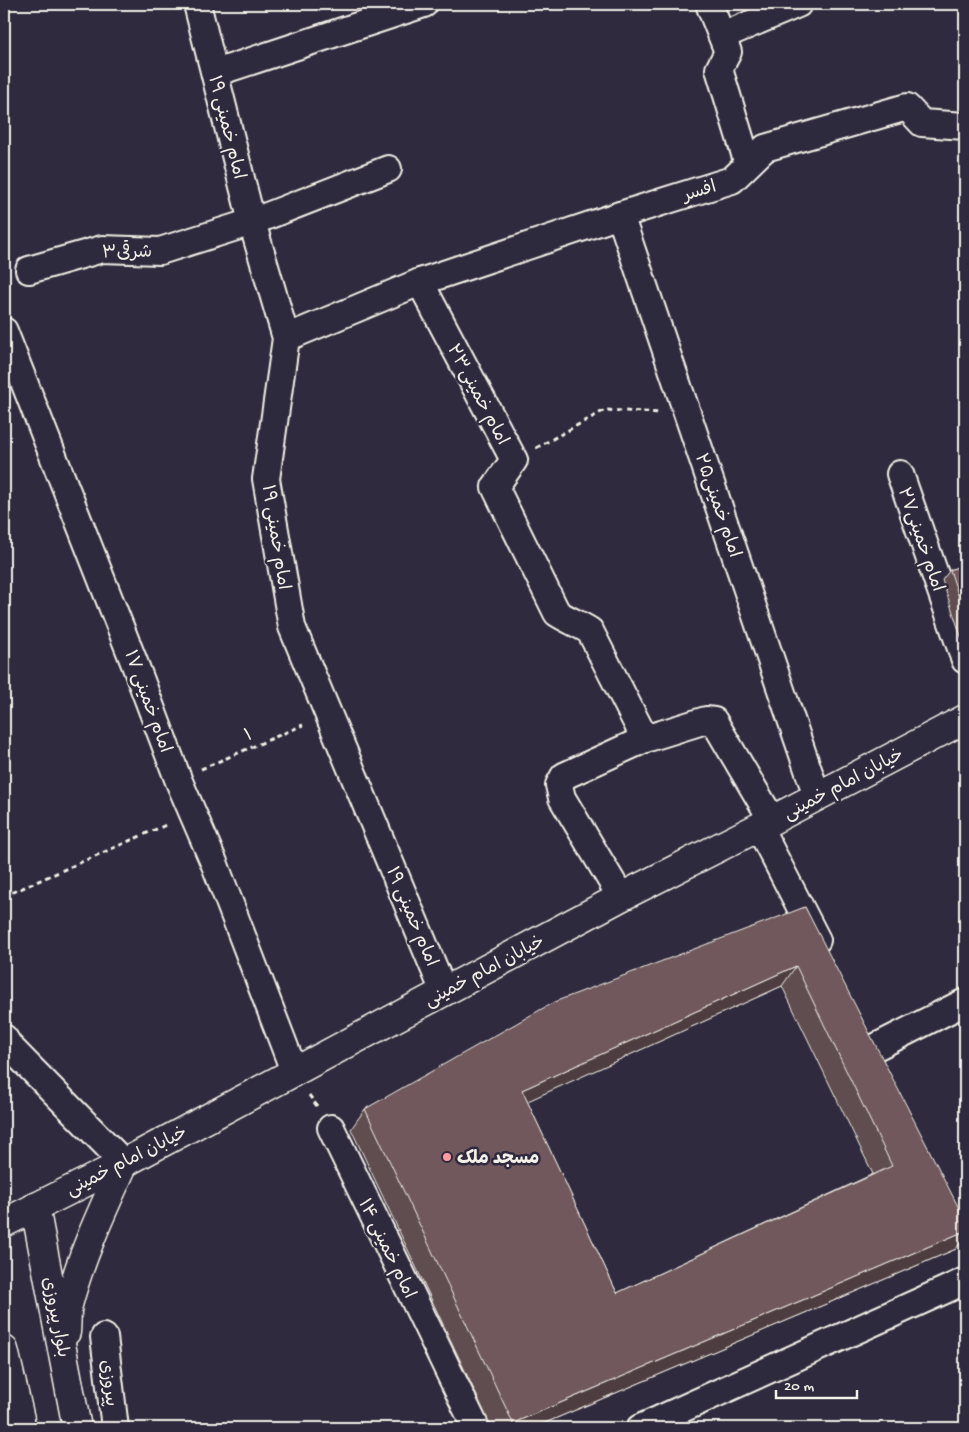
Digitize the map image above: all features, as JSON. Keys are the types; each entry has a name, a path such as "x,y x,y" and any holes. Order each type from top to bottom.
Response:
{"main road":[{"name":"خیابان امام خمینی","path":"4,1223 124,1163 621,897 766,824 965,719"},
{"path":"65,1356 68,1306 98,1222 124,1163"},
{"name":"بلوار پیروزی","path":"36,1207 77,1428"},
{"path":"4,1350 15,1416"}],"street":[{"name":"امام خمینی ۱۹","path":"197,4 252,222 286,338 266,479 292,627 444,992"},
{"path":"215,73 424,4"},
{"path":"709,4 728,52 719,68 748,164"},
{"path":"722,36 798,4"},
{"name":"افسر","path":"286,338 420,282 620,214 732,180 765,148 907,107 922,122 965,126"},
{"name":"شرقی۳","path":"29,270 102,249 160,251 252,222 388,169"},
{"name":"امام خمینی۲۵","path":"620,214 817,796"},
{"name":"امام خمینی۲۳","path":"420,282 514,460 496,487 557,613 590,631 645,739"},
{"name":"امام خمینی ۱۷","path":"4,331 10,363 134,662 178,779 215,865 294,1071"},
{"name":"امام خمینی۲۷","path":"900,474 965,660"},
{"path":"621,897 562,798 559,785 564,776 645,739 706,720 714,721 766,824 828,960"},
{"path":"874,1048 965,1002"},
{"path":"4,1038 9,1046 124,1163"},
{"name":"امام خمینی ۱۴","path":"331,1128 476,1428"},
{"path":"640,1428 965,1281"},
{"name":"پیروزی","path":"104,1337 116,1428"}],"path":[{"path":"514,460 605,410 689,415"},
{"name":"۱","path":"178,779 329,714"},
{"path":"4,896 193,813"},
{"path":"294,1071 331,1128"}],"building":[{"path":"965,564 965,616 950,570"},
{"name":"مسجد ملک","path":"805,907 965,1220 965,1231 513,1423 365,1109 554,1002","holes":["796,966 892,1166 617,1293 522,1090"]}],"place":[{"name":"مسجد ملک","path":"447,1157"}]}
